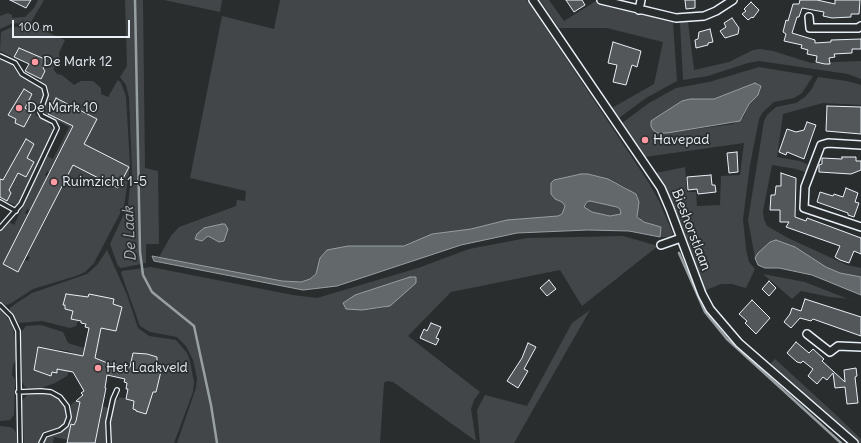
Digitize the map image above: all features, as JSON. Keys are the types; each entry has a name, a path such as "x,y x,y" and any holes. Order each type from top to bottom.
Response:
{"street":[{"name":"Bieshorstlaan","path":"533,0 648,168 670,209 702,294 720,323 739,343 854,443"},
{"path":"601,0 676,18 692,18 716,12 733,0"},
{"path":"638,10 641,0"},
{"path":"809,17 810,28 858,28 861,26"},
{"path":"861,145 828,143 821,145 805,187 804,208 861,227"},
{"path":"661,245 681,238"},
{"path":"807,334 830,352 838,346 861,347"}],"lane":[{"path":"0,56 15,63 22,74 44,87 46,95 40,112 42,116 54,122 56,126 56,131 16,211 0,228"},
{"path":"0,202 16,211"},
{"path":"0,305 14,320 18,331 20,350 18,392 20,443"},
{"path":"109,443 108,422 117,390"},
{"path":"18,392 51,392 60,397 67,406 69,417 66,425 60,430 45,435 41,443"}],"shaded area":[{"path":"38,0 44,0 31,22 11,24 0,29 0,16 8,13 12,15 12,18 25,17 34,8"},
{"path":"125,0 143,0 145,168 158,171 159,244 146,244 146,263 121,268 118,266 110,244 128,205 132,169 129,98 126,85 120,77 127,66"},
{"path":"164,0 222,0 220,12"},
{"path":"280,0 527,0 649,183 659,201 673,234 669,237 660,237 661,227 640,220 637,213 638,197 625,187 608,179 588,174 581,174 554,180 555,199 562,202 565,206 562,214 558,216 507,220 471,229 432,234 404,246 348,246 327,250 320,258 316,274 310,279 301,282 282,281 159,257 171,236 179,227 236,206 237,200 245,201 246,191 190,178 222,16 274,29"},
{"path":"540,0 549,0 564,21 596,1 673,22 677,81 646,98 619,118 612,108 654,84 663,42 607,28 559,28"},
{"path":"688,22 694,70 729,62 753,50 759,49 773,51 811,63 861,61 861,79 848,74 759,61 708,76 683,80 680,23"},
{"path":"34,26 65,40 59,53 60,61 53,69 57,74 62,75 74,85 81,81 93,81 101,88 101,94 108,97 118,80 121,83 126,96 130,166 124,206 94,263 85,272 33,289 10,304 5,305 0,301 0,233 9,222 14,225 47,156 53,159 69,127 46,115 44,112 49,92 47,86 40,81 45,71 43,67 46,60 38,56 37,58 19,48 14,58 0,51 1,32 12,27","holes":["57,98 97,119 81,149 90,147 129,167 118,188 79,168 76,160 27,256 30,257 28,261 25,260 18,272 3,264 28,215 25,213 27,209 30,210 47,177 45,175 47,171 49,172 73,125"]},
{"path":"0,59 11,64 19,75 42,88 44,93 35,115 48,122 53,129 53,133 19,202 15,205 0,199"},
{"path":"759,67 813,76 802,93 794,98 774,102 763,112 759,119 750,165 743,219 749,262 755,269 746,288 732,284 721,284 706,290 675,208 656,173 685,167 687,192 696,192 697,206 720,205 721,176 740,175 744,143 645,157 622,123 649,103 676,88 709,82","holes":["755,83 758,95 749,104 743,118 733,124 680,131 657,117 682,101 690,99 714,99"]},
{"path":"818,77 847,81 861,85 861,105 823,103 783,114 777,157 800,161 811,166 808,173 796,169 772,165 763,211 764,219 767,226 788,238 847,265 861,268 861,277 840,273 826,267 795,247 770,242 755,258 748,220 764,121 767,115 776,107 796,103 805,97 811,90"},
{"path":"755,83 761,86 758,95 749,104 740,121 667,133 657,133 651,126 651,121 682,101 690,99 714,99"},
{"path":"581,174 588,174 608,179 636,194 639,202 637,217 644,222 661,227 660,237 629,231 588,230 517,233 461,245 337,286 303,290 154,261 152,256 282,281 301,282 310,279 316,274 320,258 327,250 348,246 404,246 432,234 471,229 507,220 558,216 562,214 565,206 551,194 551,183 554,180","holes":["590,201 620,209 621,214 610,216 592,212 584,207 587,202"]},
{"path":"590,201 617,207 620,209 621,214 610,216 592,212 584,207"},
{"path":"225,224 228,229 224,241 219,242 208,236 202,241 195,239 197,234 204,228"},
{"path":"623,236 658,246 582,306 560,270 451,292 408,336 480,392 474,400 471,409 476,441 393,382 387,381 384,383 380,443 177,443 196,388 197,378 193,360 186,346 177,337 150,332 140,326 121,273 122,271 151,267 293,295 317,298 418,268 469,249 527,238","holes":["410,277 384,308 362,310 355,295"]},
{"path":"776,240 795,247 826,267 840,273 861,277 861,295 812,275 779,268 765,268 758,265 755,258 758,253 770,242"},
{"path":"107,250 127,295 138,328 149,336 176,340 187,353 190,361 194,382 193,392 174,443 111,443 110,420 115,399 118,400 119,397 134,401 133,409 146,413 153,392 156,392 162,367 157,366 157,357 133,353 130,368 93,358 101,328 116,331 122,307 113,304 114,299 89,294 88,297 66,294 63,305 65,305 65,309 73,311 71,319 78,321 76,326 70,328 42,321 19,323 10,311 10,308 32,293 87,274 97,265"},
{"path":"763,274 805,282 847,299 801,291 792,299"},
{"path":"410,277 416,277 416,283 390,306 362,310 346,309 343,303 355,295"},
{"path":"0,308 12,324 17,346 17,358 13,365 12,375 15,379 14,415 10,420 0,421"},
{"path":"590,310 514,443 480,443 477,410 485,395 527,406 572,323"},
{"path":"41,325 63,332 68,343 84,348 82,357 75,356 75,354 68,351 39,347 36,353 34,370 51,376 52,372 57,373 57,369 69,371 67,376 55,383 41,388 30,389 25,387 22,382 21,332 26,326"},
{"path":"775,359 861,439 861,443 854,443 769,365"},
{"path":"36,393 52,394 59,398 65,407 66,419 62,427 44,433 39,443 24,443 22,401 27,395"},
{"path":"75,401 80,402 76,421 74,425 71,424 68,440 54,437 53,443 43,443 47,435 65,429 69,422 71,405"},
{"path":"102,406 108,408 105,426 107,443 95,443 101,417 99,417"},
{"path":"0,426 14,429 17,443 0,443"}],"building":[{"path":"10,0 31,0 26,8"},
{"path":"566,0 582,0 585,5 574,12"},
{"path":"685,0 695,0 695,8 686,9"},
{"path":"800,0 817,0 835,4 835,0 860,0 859,14 851,14 851,17 832,18 823,16 824,12 802,8 799,17 797,17 792,33 815,40 815,43 831,42 831,40 861,39 861,49 852,49 852,53 834,54 835,57 829,58 830,64 825,64 816,62 817,56 807,54 808,50 801,48 802,45 784,41 786,34 783,32 786,20 788,21 793,4 799,4"},
{"path":"751,2 759,10 753,18 752,17 748,20 742,14 746,11 744,9"},
{"path":"732,18 739,28 738,34 725,38 720,31 726,27 724,23"},
{"path":"710,29 713,42 696,48 695,40 698,39 699,32"},
{"path":"613,42 641,51 637,67 632,65 626,85 613,82 617,65 608,63"},
{"name":"De Mark 12","path":"19,48 47,60 43,68 45,71 41,79 25,71 29,64 14,57"},
{"name":"De Mark 10","path":"24,89 32,94 25,108 32,112 24,127 15,123 16,119 8,115"},
{"name":"Ruimzicht 1-5","path":"56,98 97,119 84,144 129,167 118,188 73,165 18,272 3,264 73,126 48,114"},
{"path":"827,106 861,107 861,134 826,131"},
{"path":"807,122 816,125 804,159 787,152 786,155 779,152 787,129 796,132 804,130"},
{"path":"26,139 34,144 27,158 34,162 26,177 18,173 9,190 11,193 7,201 0,197 0,179 3,180"},
{"path":"737,152 738,172 729,173 727,153"},
{"path":"842,157 856,157 856,161 861,161 861,170 851,174 819,172 819,165 822,164 822,158 842,159"},
{"path":"781,173 796,178 795,217 806,221 807,218 861,238 861,254 854,251 849,263 840,260 835,257 840,246 786,227 789,222 780,222 780,210 770,210 771,195 775,195 776,186 781,186"},
{"path":"711,175 712,185 715,185 716,192 698,194 697,189 688,190 687,177"},
{"path":"846,188 858,193 855,202 859,203 854,217 848,215 848,213 817,202 820,192 843,197"},
{"path":"549,280 556,289 547,296 540,288"},
{"path":"769,281 776,288 769,296 762,289"},
{"name":"Het Laakveld","path":"66,294 88,297 89,294 114,299 113,304 122,307 116,331 101,328 95,358 110,364 130,367 133,353 147,354 157,357 157,366 162,367 156,392 153,392 146,414 133,409 134,401 126,399 128,389 126,389 127,383 124,382 125,379 107,375 106,388 95,443 67,443 71,424 74,425 76,421 80,402 76,401 83,395 81,393 84,391 73,372 57,369 57,373 52,372 51,376 34,370 38,347 83,356 89,328 85,327 86,324 81,323 81,321 71,319 73,311 65,309 65,305 63,305"},
{"path":"805,299 861,317 861,336 813,319 811,321 800,318 791,328 784,322 790,314 792,308 801,311"},
{"path":"752,300 770,318 756,334 745,323 747,321 739,314"},
{"path":"431,323 441,327 436,338 439,339 436,345 420,338 424,329 427,331"},
{"path":"796,342 809,353 813,349 824,359 822,361 845,382 844,370 856,368 857,376 855,377 858,403 847,404 845,387 835,388 833,373 827,380 823,377 817,384 808,376 813,369 803,361 801,363 797,362 787,353"},
{"path":"528,343 536,347 524,369 528,371 518,388 507,381 522,358"}],"waterway":[{"name":"De Laak","path":"135,0 140,252 143,275 152,292 194,326 211,405 217,443"},
{"path":"679,253 705,312 727,339 841,443"}],"place":[{"name":"De Mark 12","path":"35,62"},
{"name":"De Mark 10","path":"19,108"},
{"name":"Havepad","path":"645,140"},
{"name":"Ruimzicht 1-5","path":"54,182"},
{"name":"Het Laakveld","path":"98,368"}]}
